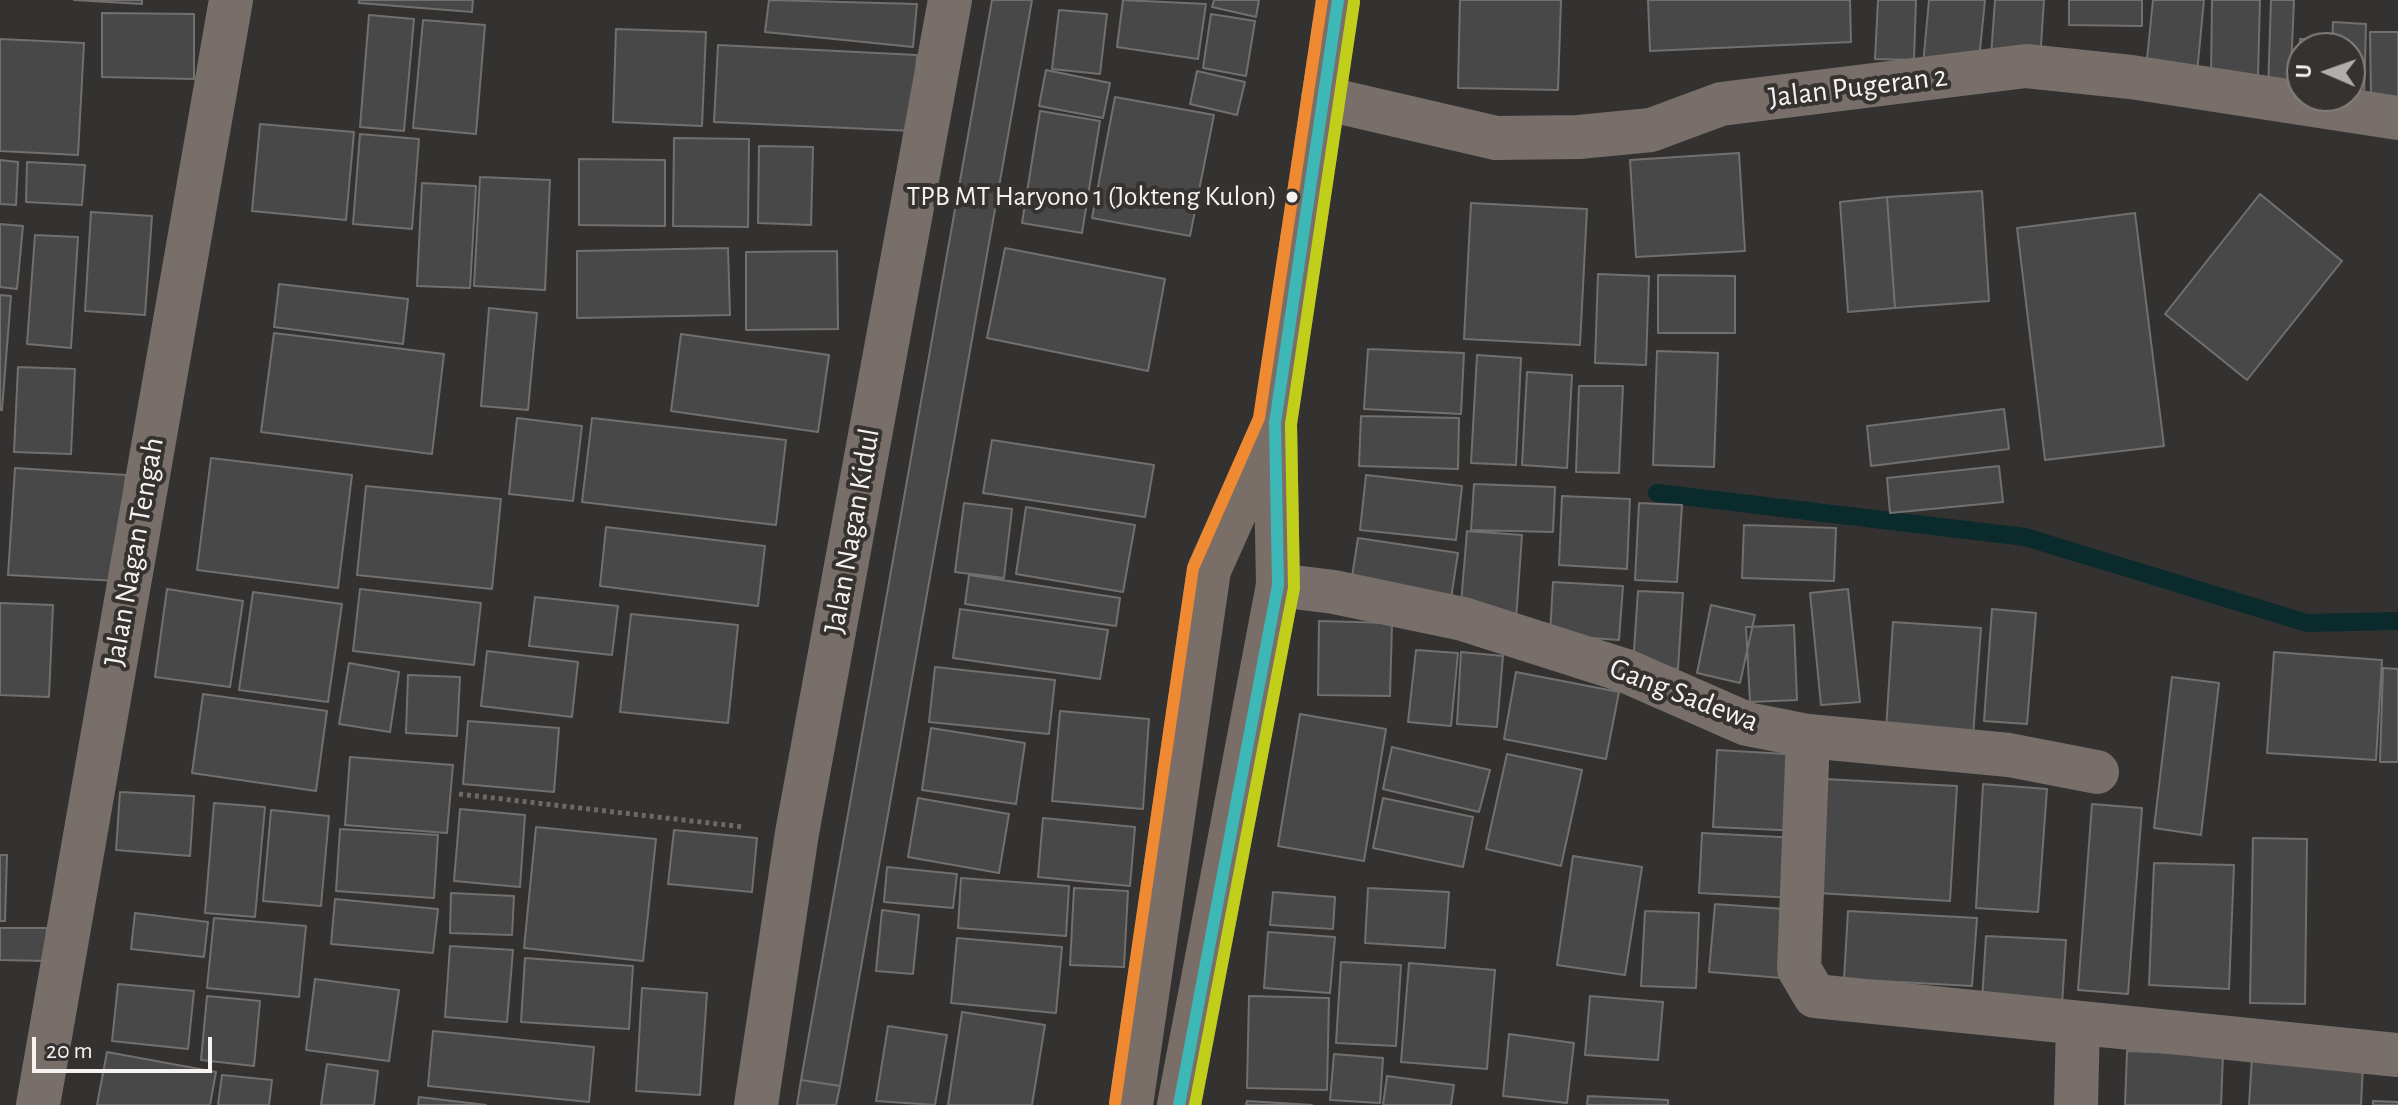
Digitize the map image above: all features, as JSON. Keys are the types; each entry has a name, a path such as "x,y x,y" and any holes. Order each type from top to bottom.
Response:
{"main road":[{"path":"1179,1105 1278,585 1275,423 1338,0"},
{"path":"1131,1105 1209,570 1275,423"}],"street":[{"name":"Jalan Nagan Tengah","path":"38,1105 231,0"},
{"name":"Jalan Nagan Kidul","path":"760,1084 797,833 950,0"},
{"name":"Jalan Pugeran 2","path":"1323,98 1496,138 1579,137 1651,130 1721,104 2026,66 2131,77 2398,118"},
{"name":"Gang Sadewa","path":"1278,585 1334,592 1463,619 1626,671 1747,724 1808,736 2009,755 2097,772"},
{"path":"1808,736 1799,969 1815,996 2398,1055"},
{"path":"2076,1105 2078,1023"}],"path":[{"path":"459,794 797,833"}],"building":[{"path":"74,0 142,0 142,4"},
{"path":"359,0 473,0 472,12 359,3"},
{"path":"769,0 917,4 913,47 765,32"},
{"path":"992,0 1032,0 840,1086 801,1080"},
{"path":"1123,0 1206,4 1198,59 1117,47"},
{"path":"1214,0 1259,0 1256,17 1212,7"},
{"path":"1460,0 1561,0 1558,90 1458,88"},
{"path":"1648,0 1850,0 1851,42 1650,51"},
{"path":"1878,0 1916,0 1914,60 1875,59"},
{"path":"1929,0 1985,0 1978,70 1923,65"},
{"path":"1995,0 2044,0 2040,60 1991,56"},
{"path":"2069,0 2142,0 2142,26 2069,25"},
{"path":"2153,0 2204,0 2197,73 2146,69"},
{"path":"2212,0 2260,0 2258,76 2211,76"},
{"path":"2271,0 2294,0 2293,32 2286,32 2286,91 2268,91"},
{"path":"1059,10 1107,14 1100,74 1052,69"},
{"path":"102,13 194,14 194,79 102,77"},
{"path":"1211,14 1255,21 1246,76 1203,68"},
{"path":"369,15 414,19 404,131 360,127"},
{"path":"423,20 485,25 476,134 413,128"},
{"path":"2333,22 2366,24 2366,32 2333,32"},
{"path":"616,29 706,32 702,126 613,122"},
{"path":"2370,32 2398,32 2398,98 2371,98"},
{"path":"0,39 84,43 78,155 0,151"},
{"path":"718,45 917,55 913,131 714,122"},
{"path":"1046,70 1110,83 1103,118 1039,106"},
{"path":"1197,71 1245,82 1237,115 1190,104"},
{"path":"1115,97 1214,115 1190,236 1092,218"},
{"path":"1040,111 1100,121 1082,233 1022,223"},
{"path":"260,124 354,132 346,220 252,211"},
{"path":"360,134 419,139 412,229 353,224"},
{"path":"674,138 749,139 748,227 673,226"},
{"path":"759,146 813,147 811,225 758,223"},
{"path":"1739,153 1745,251 1636,257 1630,160"},
{"path":"579,159 665,160 665,226 579,225"},
{"path":"0,160 18,162 16,205 0,204"},
{"path":"27,162 85,165 82,205 26,202"},
{"path":"480,177 550,180 545,290 474,286"},
{"path":"422,183 476,186 470,288 417,286"},
{"path":"1982,191 1989,301 1895,308 1887,197"},
{"path":"2260,194 2342,261 2247,380 2165,314"},
{"path":"1887,197 1895,308 1848,312 1840,202"},
{"path":"1471,203 1587,209 1580,345 1464,339"},
{"path":"91,212 152,216 145,315 85,311"},
{"path":"2135,213 2164,446 2045,460 2017,228"},
{"path":"0,224 23,226 17,289 0,287"},
{"path":"35,235 78,237 71,348 27,344"},
{"path":"728,248 730,315 577,318 577,251"},
{"path":"1005,248 1165,279 1148,371 987,338"},
{"path":"837,251 838,329 746,330 746,252"},
{"path":"1598,274 1649,276 1646,365 1595,363"},
{"path":"1658,275 1735,276 1735,333 1658,333"},
{"path":"279,284 408,299 403,344 274,327"},
{"path":"0,295 11,296 2,410 0,410"},
{"path":"489,308 537,313 528,410 481,406"},
{"path":"274,333 444,354 432,454 261,432"},
{"path":"681,334 829,355 818,432 671,411"},
{"path":"1368,349 1464,353 1461,414 1364,409"},
{"path":"1657,351 1718,353 1714,467 1653,465"},
{"path":"1477,355 1521,358 1516,465 1471,463"},
{"path":"18,367 75,369 71,454 14,452"},
{"path":"1527,372 1572,375 1567,468 1522,465"},
{"path":"1579,386 1623,386 1619,473 1576,472"},
{"path":"2004,409 2009,449 1871,466 1867,426"},
{"path":"1361,416 1459,418 1458,469 1359,466"},
{"path":"517,418 582,426 573,501 509,494"},
{"path":"592,418 786,440 776,525 582,502"},
{"path":"992,440 1154,465 1145,517 983,493"},
{"path":"211,458 352,475 338,588 197,570"},
{"path":"1999,466 2003,502 1890,513 1887,478"},
{"path":"15,468 126,475 118,581 8,575"},
{"path":"1366,475 1462,486 1456,540 1360,530"},
{"path":"1474,484 1555,487 1553,532 1471,530"},
{"path":"366,486 501,499 492,589 357,575"},
{"path":"1562,496 1630,499 1627,569 1559,565"},
{"path":"964,503 1012,509 1004,578 955,572"},
{"path":"1639,503 1682,505 1677,582 1635,580"},
{"path":"1026,507 1135,525 1123,592 1016,574"},
{"path":"1744,525 1836,528 1834,581 1742,578"},
{"path":"606,527 765,546 758,606 600,586"},
{"path":"1467,531 1522,535 1516,620 1460,616"},
{"path":"1358,538 1458,553 1450,605 1350,590"},
{"path":"969,575 1120,598 1116,626 965,604"},
{"path":"1553,582 1623,586 1619,640 1550,635"},
{"path":"167,589 243,601 230,687 155,677"},
{"path":"360,589 481,603 474,665 353,651"},
{"path":"1848,589 1860,702 1821,705 1810,593"},
{"path":"1638,591 1683,593 1678,669 1633,665"},
{"path":"253,592 342,604 328,702 239,690"},
{"path":"535,597 618,606 612,655 529,646"},
{"path":"0,603 53,605 49,697 0,695"},
{"path":"1711,605 1755,615 1740,683 1697,673"},
{"path":"960,609 1108,630 1100,679 953,658"},
{"path":"1992,609 2036,613 2027,724 1984,721"},
{"path":"631,614 738,625 728,723 620,712"},
{"path":"1319,621 1392,623 1390,696 1318,695"},
{"path":"1893,622 1981,628 1973,736 1886,730"},
{"path":"1794,625 1797,700 1750,702 1746,627"},
{"path":"1416,650 1458,653 1451,726 1408,722"},
{"path":"487,651 578,662 572,717 481,706"},
{"path":"1461,652 1503,656 1497,727 1457,724"},
{"path":"2274,652 2382,660 2376,760 2267,753"},
{"path":"349,663 399,672 390,732 339,724"},
{"path":"935,667 1055,680 1049,734 929,722"},
{"path":"2383,668 2398,669 2398,762 2380,762"},
{"path":"1516,672 1619,692 1606,759 1504,739"},
{"path":"408,675 460,677 457,736 406,733"},
{"path":"2172,677 2219,683 2201,835 2154,828"},
{"path":"203,694 327,711 316,791 192,773"},
{"path":"1060,711 1149,719 1143,809 1052,801"},
{"path":"1300,714 1386,729 1364,861 1278,846"},
{"path":"468,721 559,728 554,792 463,784"},
{"path":"931,728 1025,743 1016,804 922,790"},
{"path":"1392,747 1490,770 1479,812 1383,789"},
{"path":"1717,750 1804,755 1801,831 1713,827"},
{"path":"1507,754 1582,770 1561,866 1486,849"},
{"path":"350,757 453,765 447,833 345,825"},
{"path":"1824,779 1957,786 1950,901 1818,893"},
{"path":"1983,784 2047,789 2038,912 1976,908"},
{"path":"120,792 194,796 190,856 116,850"},
{"path":"918,798 1009,814 999,873 908,857"},
{"path":"1383,798 1473,817 1463,867 1373,848"},
{"path":"214,803 265,807 255,917 205,913"},
{"path":"2092,804 2142,808 2128,994 2078,990"},
{"path":"460,809 525,815 520,887 454,881"},
{"path":"271,810 329,816 321,906 263,901"},
{"path":"1043,818 1135,827 1130,886 1038,877"},
{"path":"536,827 656,839 643,961 524,948"},
{"path":"340,829 438,835 434,898 336,891"},
{"path":"674,830 757,838 752,892 668,884"},
{"path":"1702,833 1799,838 1795,898 1699,893"},
{"path":"2253,838 2307,839 2305,1004 2250,1003"},
{"path":"0,855 7,855 5,921 0,921"},
{"path":"1573,856 1642,867 1625,975 1557,965"},
{"path":"2154,863 2234,865 2229,989 2149,985"},
{"path":"887,867 957,874 953,908 884,902"},
{"path":"961,878 1069,886 1066,936 958,928"},
{"path":"1074,888 1128,891 1124,967 1070,965"},
{"path":"1368,888 1449,892 1445,948 1365,943"},
{"path":"1273,892 1335,897 1333,929 1270,925"},
{"path":"451,893 514,896 512,935 450,933"},
{"path":"335,899 438,909 433,953 331,944"},
{"path":"1715,904 1799,910 1794,979 1709,972"},
{"path":"882,910 919,915 913,974 876,971"},
{"path":"1645,911 1699,913 1696,988 1641,986"},
{"path":"1848,911 1977,918 1972,986 1844,979"},
{"path":"135,913 208,922 204,957 131,949"},
{"path":"214,918 306,926 299,997 207,988"},
{"path":"0,928 47,928 46,961 0,960"},
{"path":"1268,932 1335,937 1330,993 1264,988"},
{"path":"1986,936 2066,940 2062,1005 1982,1001"},
{"path":"957,938 1062,947 1056,1013 951,1003"},
{"path":"450,946 513,950 507,1022 445,1017"},
{"path":"525,958 633,966 629,1029 521,1022"},
{"path":"1341,962 1401,965 1396,1046 1336,1043"},
{"path":"1409,963 1495,970 1487,1069 1401,1062"},
{"path":"315,979 399,990 389,1061 306,1050"},
{"path":"118,984 194,991 188,1049 112,1041"},
{"path":"642,988 707,993 700,1095 636,1091"},
{"path":"207,996 260,1001 254,1066 201,1060"},
{"path":"1249,996 1329,998 1327,1090 1247,1088"},
{"path":"1590,996 1663,1002 1658,1060 1585,1055"},
{"path":"962,1012 1045,1025 1032,1105 948,1105"},
{"path":"888,1026 947,1035 935,1105 876,1101"},
{"path":"433,1031 594,1047 589,1102 428,1086"},
{"path":"1509,1034 1574,1043 1567,1103 1503,1096"},
{"path":"2127,1051 2223,1055 2221,1105 2125,1105"},
{"path":"107,1052 216,1072 210,1105 97,1105"},
{"path":"1334,1054 1383,1058 1380,1103 1330,1100"},
{"path":"2252,1057 2363,1064 2361,1105 2249,1105"},
{"path":"327,1064 378,1071 374,1105 321,1105"},
{"path":"222,1075 272,1080 269,1105 218,1105"},
{"path":"1387,1076 1454,1085 1451,1105 1383,1105"},
{"path":"801,1080 840,1086 836,1105 797,1105"},
{"path":"1588,1096 1668,1100 1668,1105 1587,1105"},
{"path":"419,1097 486,1105 418,1105"},
{"path":"1247,1101 1312,1105 1246,1105"},
{"path":"2373,1101 2398,1102 2398,1105 2373,1105"}],"waterway":[{"path":"1657,493 2025,537 2307,623 2398,621"}],"transit line":[{"path":"1115,1103 1193,568 1259,418 1322,0"},
{"path":"1179,1105 1278,585 1275,423 1338,0"},
{"path":"1195,1105 1294,588 1291,424 1354,2"}],"place":[{"name":"TPB MT Haryono 1 (Jokteng Kulon)","path":"1292,197"}]}
